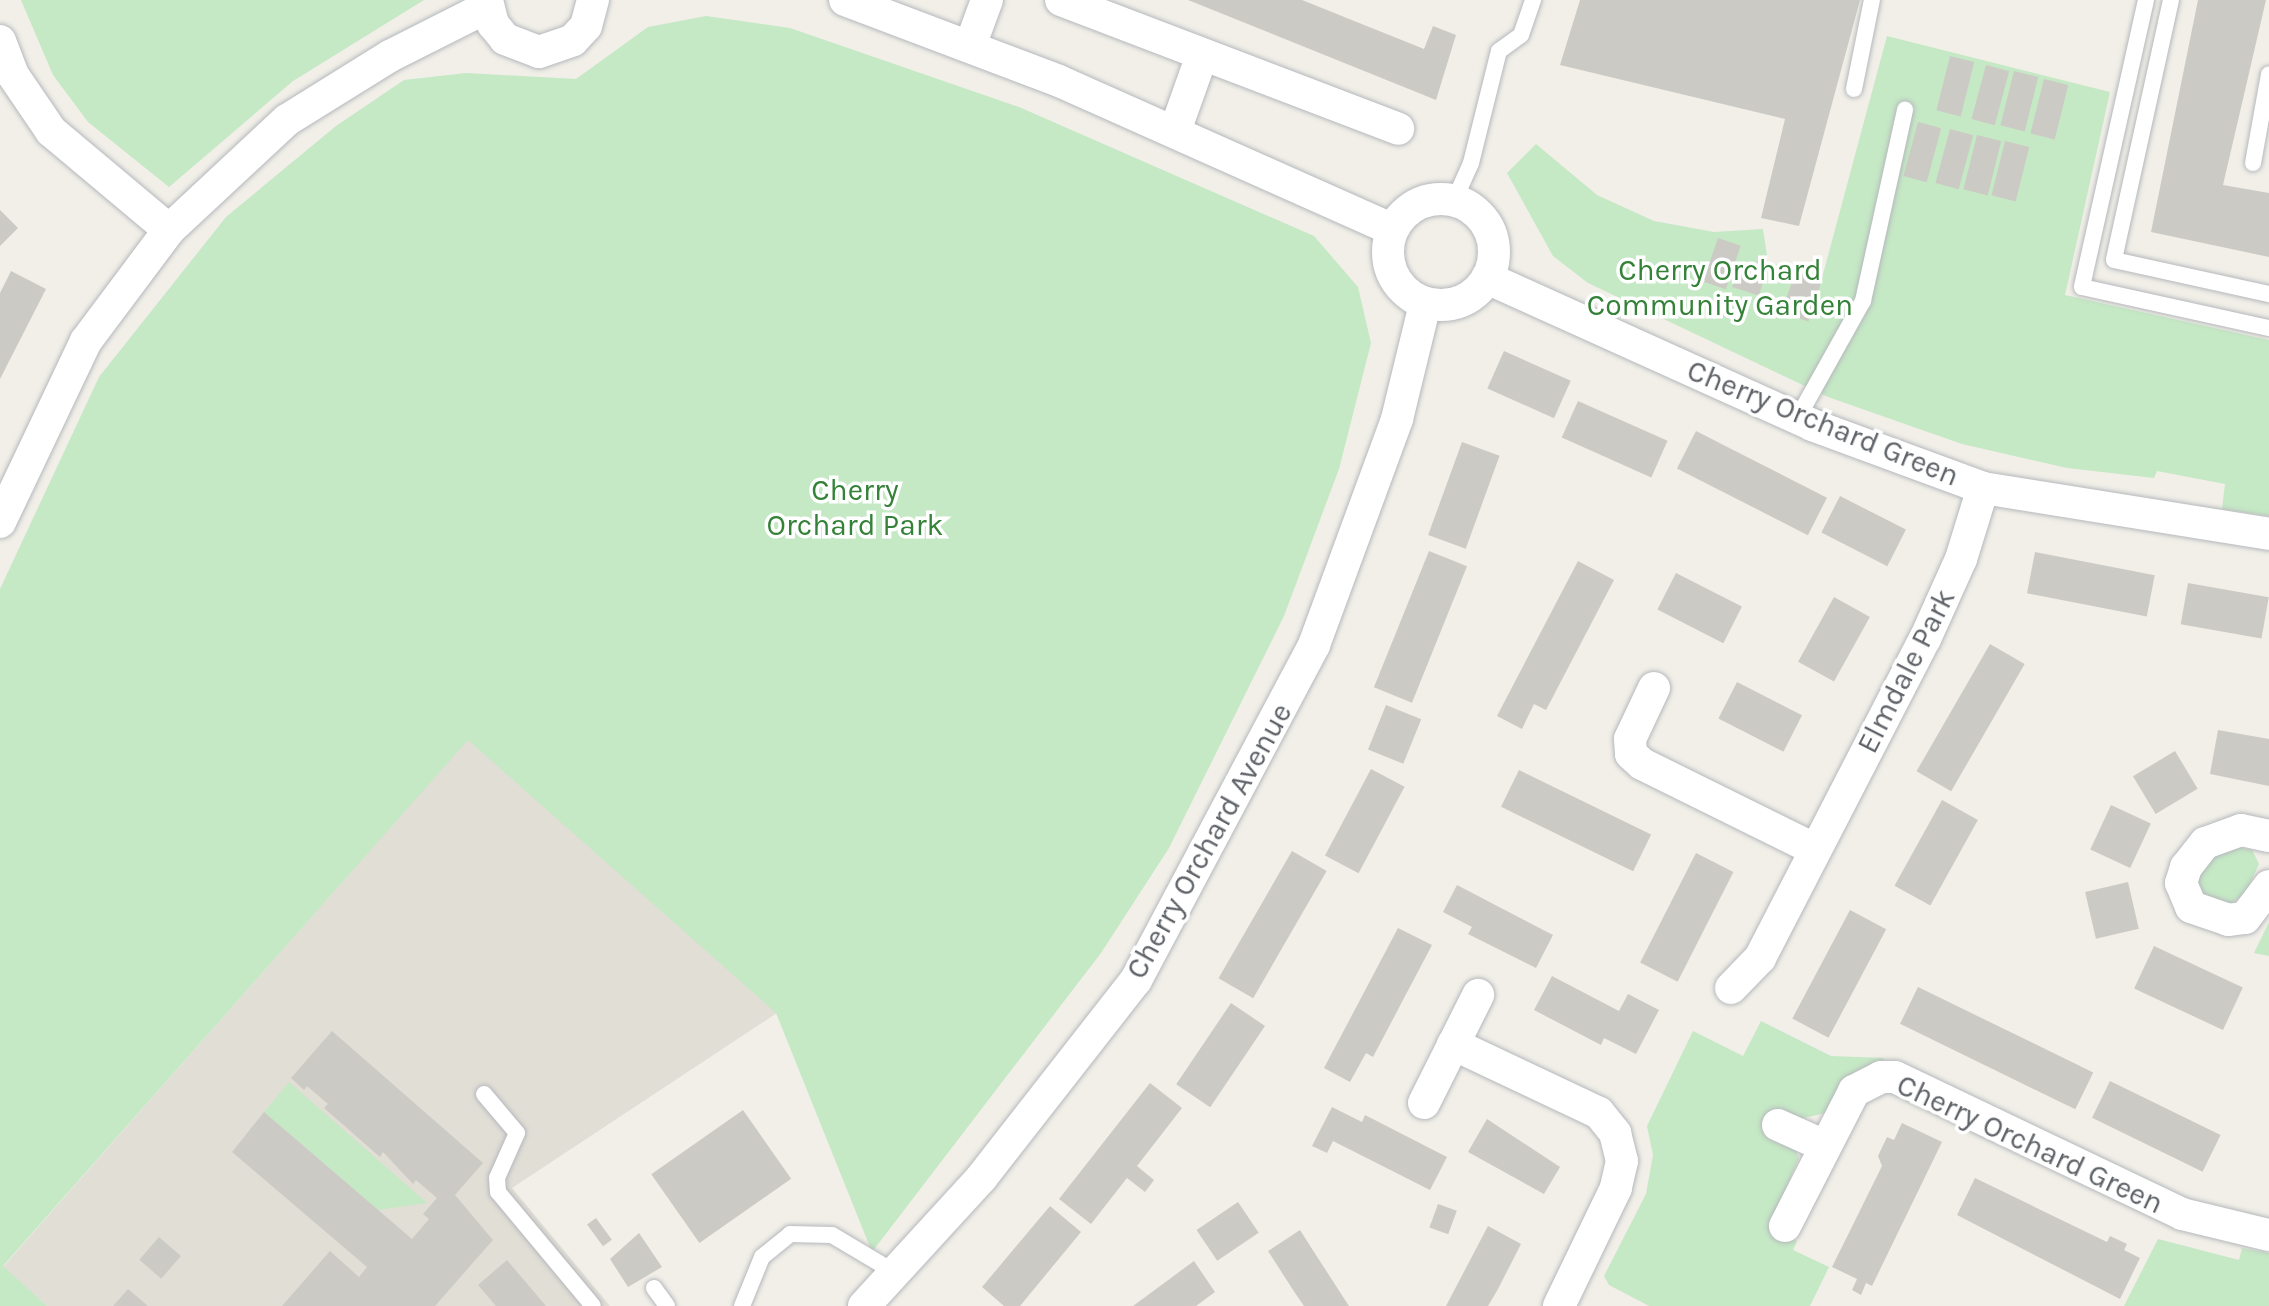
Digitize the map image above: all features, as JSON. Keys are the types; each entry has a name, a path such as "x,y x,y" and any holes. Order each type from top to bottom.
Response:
{"street":[{"path":"0,522 86,341 169,230 287,120 390,56 487,3 505,39 539,52 573,40 586,26 593,0"},
{"path":"845,0 970,46 1175,131 1392,229"},
{"path":"970,46 987,0"},
{"path":"1061,0 1398,129"},
{"path":"0,41 13,75 51,131 169,230"},
{"path":"1175,131 1202,55"},
{"path":"1454,201 1479,215 1490,232 1494,252 1487,278 1462,301 1425,304 1404,291 1389,268 1392,229 1415,205 1454,201"},
{"name":"Cherry Orchard Green","path":"1487,278 1797,419 1983,488 2269,534"},
{"name":"Cherry Orchard Avenue","path":"864,1306 1010,1142 1136,980 1228,815 1314,645 1397,419 1425,304"},
{"name":"Elmdale Park","path":"1731,988 1760,958 1925,639 1961,559 1983,488"},
{"path":"1654,688 1630,739 1631,754 1642,764 1814,849"},
{"path":"2269,836 2241,830 2205,843 2186,867 2181,883 2191,907 2228,920 2245,918 2269,886"},
{"path":"1424,1103 1478,995"},
{"path":"1453,1044 1599,1113 1615,1133 1622,1161 1616,1188 1570,1303"},
{"name":"Cherry Orchard Green","path":"1785,1226 1854,1091 1869,1079 1895,1077 2182,1214 2269,1235"},
{"path":"1778,1125 1825,1146"}],"lane":[{"path":"1454,201 1471,163 1499,51 1521,35 1533,0"},
{"path":"1854,89 1872,0"},
{"path":"2146,0 2082,287 2269,328"},
{"path":"2171,0 2114,260 2269,294"},
{"path":"2253,163 2269,74"},
{"path":"1797,419 1863,301 1905,110"},
{"path":"484,1094 517,1133 497,1178 498,1192 593,1306"},
{"path":"742,1306 762,1257 790,1234 832,1235 896,1273"},
{"path":"654,1288 667,1306"}],"shaded area":[{"path":"468,739 777,1013 512,1188 610,1306 47,1306 3,1267"}],"green space":[{"path":"21,0 424,0 293,81 169,187 88,122 53,75"},
{"name":"Cherry Orchard Park","path":"706,16 790,28 1019,107 1314,236 1358,287 1371,343 1339,469 1284,616 1169,848 1101,953 872,1252 776,1013 468,740 3,1266 47,1306 0,1306 0,589 99,377 226,217 336,126 404,80 466,73 576,79 648,27"},
{"name":"Cherry Orchard Community Garden","path":"1887,36 2110,92 2065,295 2269,340 2269,516 2222,509 2225,484 2157,471 2154,478 2067,468 1962,444 1828,397 1588,283 1553,256 1507,173 1536,144 1597,195 1654,221 1714,232 1763,229 1768,262 1822,278"},
{"path":"2236,847 2252,850 2259,864 2245,894 2230,904 2208,901 2196,887 2200,872 2212,854"},
{"path":"2269,922 2269,956 2254,953"},
{"path":"1761,1021 1831,1056 1884,1058 1882,1063 1854,1072 1825,1113 1800,1119 1774,1108 1764,1129 1794,1146 1799,1158 1769,1228 1797,1241 1793,1250 1829,1267 1810,1306 1649,1306 1609,1285 1604,1276 1646,1194 1653,1155 1647,1126 1693,1031 1743,1056"},
{"path":"289,1082 427,1203 378,1210 264,1112"},
{"path":"2158,1239 2239,1260 2242,1248 2269,1253 2269,1306 2124,1306"}],"building":[{"path":"1188,0 1302,0 1424,49 1433,26 1456,35 1436,100"},
{"path":"1580,0 1860,0 1799,226 1761,218 1785,119 1560,65"},
{"path":"2198,0 2266,0 2223,185 2269,193 2269,257 2151,232"},
{"path":"1950,56 1974,62 1961,116 1936,110"},
{"path":"1986,65 2009,71 1995,125 1972,119"},
{"path":"2014,71 2038,77 2025,131 2000,125"},
{"path":"2044,79 2068,85 2055,139 2030,133"},
{"path":"1918,122 1941,128 1927,182 1904,176"},
{"path":"1950,129 1973,135 1959,189 1936,183"},
{"path":"1977,135 2001,141 1988,195 1963,189"},
{"path":"2005,141 2029,147 2016,201 1991,195"},
{"path":"0,210 18,228 0,246"},
{"path":"1718,238 1741,246 1726,289 1703,281"},
{"path":"1739,266 1766,275 1759,296 1732,287"},
{"path":"1796,269 1823,278 1808,321 1782,313"},
{"path":"11,271 46,289 0,379 0,293"},
{"path":"1504,351 1571,381 1554,418 1487,388"},
{"path":"1578,401 1668,441 1651,477 1562,438"},
{"path":"1696,431 1827,498 1808,535 1677,468"},
{"path":"1462,442 1500,456 1466,549 1428,535"},
{"path":"1840,496 1906,530 1887,566 1821,533"},
{"path":"1429,551 1467,566 1412,703 1374,687"},
{"path":"2035,552 2155,575 2147,617 2027,593"},
{"path":"1578,561 1614,580 1546,710 1534,704 1522,729 1497,716"},
{"path":"1676,573 1742,607 1723,643 1657,610"},
{"path":"2188,583 2269,597 2261,639 2181,624"},
{"path":"1834,597 1870,617 1834,682 1798,662"},
{"path":"1990,644 2025,664 1951,791 1916,771"},
{"path":"1737,682 1802,715 1783,752 1718,719"},
{"path":"1386,705 1421,719 1403,764 1368,750"},
{"path":"2218,730 2269,739 2269,786 2210,774"},
{"path":"2175,751 2198,789 2156,814 2133,776"},
{"path":"1371,769 1405,787 1359,873 1325,856"},
{"path":"1519,770 1651,834 1633,871 1501,807"},
{"path":"1942,800 1978,820 1930,906 1894,886"},
{"path":"2111,805 2151,824 2130,868 2090,849"},
{"path":"1292,851 1327,871 1253,998 1218,978"},
{"path":"1696,853 1733,872 1678,982 1640,963"},
{"path":"2128,882 2139,929 2096,939 2085,892"},
{"path":"1457,885 1553,935 1536,968 1468,934 1472,927 1443,912"},
{"path":"1850,910 1886,929 1828,1038 1792,1019"},
{"path":"1398,928 1432,945 1373,1057 1366,1053 1350,1082 1324,1068"},
{"path":"2154,946 2243,987 2223,1030 2134,989"},
{"path":"1552,976 1619,1011 1628,994 1659,1010 1636,1054 1604,1038 1601,1045 1534,1010"},
{"path":"1918,987 2093,1072 2075,1109 1900,1024"},
{"path":"1231,1003 1265,1026 1210,1107 1176,1084"},
{"path":"332,1031 483,1163 455,1195 493,1240 435,1306 282,1306 330,1251 359,1277 367,1267 232,1152 264,1112 412,1239 429,1219 423,1214 437,1198 416,1180 413,1184 383,1152 380,1157 324,1108 328,1104 307,1086 304,1090 291,1078"},
{"path":"2110,1081 2221,1135 2203,1172 2092,1118"},
{"path":"1150,1083 1182,1108 1137,1166 1154,1180 1145,1192 1127,1178 1091,1224 1059,1199"},
{"path":"1332,1107 1362,1122 1365,1115 1447,1157 1430,1190 1333,1141 1327,1153 1312,1146"},
{"path":"743,1110 791,1179 699,1243 651,1174"},
{"path":"1487,1119 1560,1167 1544,1194 1468,1152"},
{"path":"1902,1123 1942,1142 1872,1286 1866,1283 1861,1295 1852,1290 1857,1279 1832,1267 1882,1166 1878,1156 1887,1137 1894,1140"},
{"path":"1975,1178 2107,1242 2110,1236 2127,1244 2124,1250 2140,1258 2120,1299 1957,1215"},
{"path":"1238,1202 1259,1233 1217,1261 1197,1230"},
{"path":"1438,1204 1457,1211 1448,1234 1429,1227"},
{"path":"1050,1206 1081,1232 1020,1306 1004,1306 982,1287"},
{"path":"596,1218 612,1240 603,1246 587,1224"},
{"path":"1488,1226 1521,1244 1498,1289 1488,1306 1446,1306"},
{"path":"1300,1230 1349,1306 1304,1306 1295,1293 1268,1251"},
{"path":"639,1233 662,1267 628,1287 610,1259"},
{"path":"159,1237 181,1256 161,1279 139,1260"},
{"path":"507,1260 546,1306 496,1306 478,1285"},
{"path":"1194,1261 1215,1292 1196,1306 1133,1306"},
{"path":"128,1289 148,1306 113,1306"}]}
